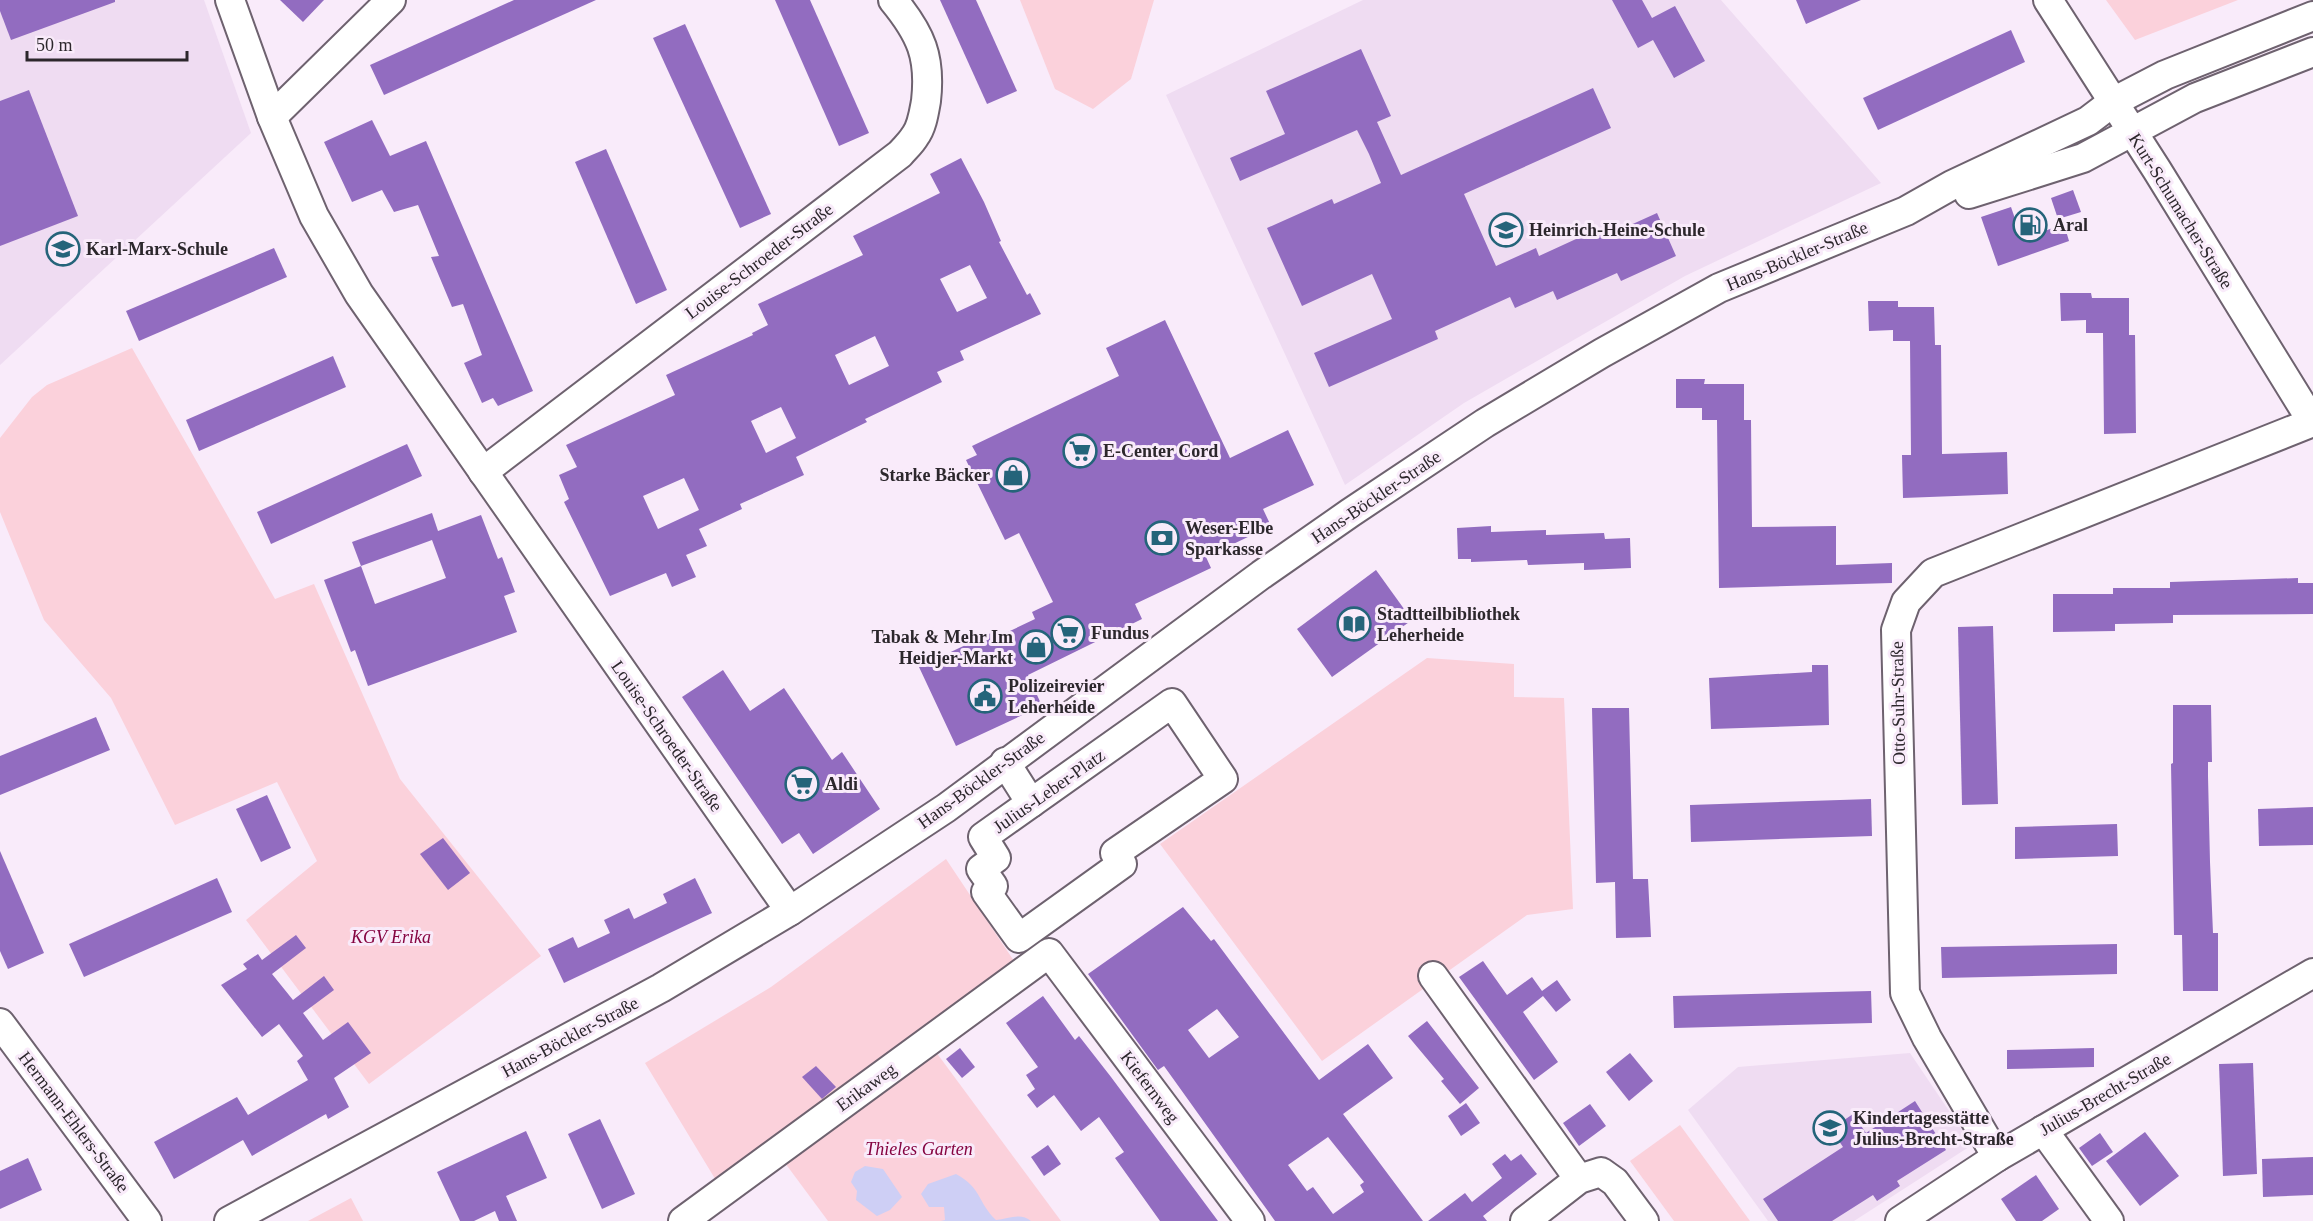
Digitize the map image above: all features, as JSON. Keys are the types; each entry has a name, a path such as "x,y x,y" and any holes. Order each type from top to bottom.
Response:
{"street":[{"name":"Louise-Schroeder-Straße","path":"230,0 272,117 314,216 359,294 790,911"},
{"path":"272,117 391,0"},
{"name":"Louise-Schroeder-Straße","path":"483,472 900,154 916,135 924,113 928,78 925,53 912,24 893,0"},
{"name":"Kurt-Schumacher-Straße","path":"2048,0 2313,422"},
{"name":"Hans-Böckler-Straße","path":"1906,211 1952,184 2088,121 2113,102 2187,65 2313,16"},
{"name":"Hans-Böckler-Straße","path":"229,1221 661,988 790,911 946,808 1005,762 1261,575 1485,423 1602,353 1719,288 1906,211 2083,158 2195,98 2313,52"},
{"name":"Otto-Suhr-Straße","path":"1997,1157 1927,1038 1905,993 1896,630 1906,602 1933,573 2313,422"},
{"name":"Julius-Leber-Platz","path":"1172,704 1223,779 1114,853 1122,864 1019,938 986,892 993,886 981,869 996,858 983,837 1031,803 1172,704"},
{"path":"1005,762 1031,803"},
{"name":"Erikaweg","path":"683,1221 1049,953"},
{"name":"Kiefernweg","path":"1049,953 1250,1221"},
{"name":"Julius-Brecht-Straße","path":"1900,1221 1997,1157 2313,973"},
{"path":"1433,976 1579,1179"},
{"name":"Hermann-Ehlers-Straße","path":"0,1023 147,1221"},
{"path":"2043,1130 2109,1221"},
{"path":"1525,1221 1579,1179 1601,1172 1615,1182 1644,1221"}],"shaded area":[{"name":"Karl-Marx-Schule","path":"0,0 204,0 251,133 0,365"},
{"name":"Heinrich-Heine-Schule","path":"1363,0 1721,0 1881,183 1685,276 1464,403 1345,485 1166,95"},
{"name":"Kindertagesstätte Julius-Brecht-Straße","path":"1910,1053 1972,1145 1854,1221 1768,1221 1688,1110 1738,1067"}],"green space":[{"path":"1020,0 1154,0 1131,79 1093,109 1055,89"},
{"path":"2106,0 2238,0 2135,40"},
{"name":"KGV Erika","path":"132,348 275,599 314,584 400,779 541,956 369,1084 246,920 317,861 277,782 175,825 111,698 44,620 0,512 0,438 32,397 47,385"},
{"path":"1427,658 1514,664 1514,697 1564,698 1573,909 1527,915 1322,1061 1160,844"},
{"path":"946,859 1018,967 720,1187 645,1063 771,987"},
{"name":"Thieles Garten","path":"933,1048 1061,1221 828,1221 785,1163"},
{"path":"1680,1125 1750,1221 1674,1221 1630,1161"},
{"path":"351,1198 363,1221 308,1221"}],"water":[{"path":"865,1166 883,1169 902,1197 890,1210 877,1216 856,1200 857,1191 851,1182 855,1172"},
{"path":"956,1174 976,1190 996,1220 1019,1216 1031,1221 941,1221 945,1220 944,1207 929,1207 921,1194 928,1184"}],"building":[{"path":"0,0 115,0 115,2 11,40 0,11"},
{"path":"280,0 324,0 303,22"},
{"path":"514,0 596,0 384,95 370,65"},
{"path":"775,0 810,0 869,133 839,146"},
{"path":"940,0 976,0 1017,91 987,104"},
{"path":"1612,0 1642,0 1652,18 1675,6 1705,61 1674,78 1653,40 1638,48"},
{"path":"1796,0 1861,0 1806,24"},
{"path":"685,24 771,214 740,228 653,38"},
{"path":"2011,30 2025,62 1878,130 1863,98"},
{"path":"1361,49 1391,116 1377,122 1401,175 1593,88 1611,128 1464,194 1496,266 1536,248 1539,256 1600,228 1604,237 1657,213 1676,256 1621,281 1617,273 1557,300 1553,291 1515,308 1510,297 1435,331 1438,339 1329,387 1314,353 1392,319 1372,274 1302,306 1267,228 1332,199 1334,204 1381,183 1369,154 1357,130 1240,181 1230,158 1285,134 1266,91"},
{"path":"29,90 78,216 0,246 0,101"},
{"path":"372,120 390,156 426,141 533,391 498,406 493,398 482,403 464,363 482,355 463,304 452,307 431,257 439,256 418,205 394,212 382,190 352,202 324,142"},
{"path":"606,149 667,290 636,304 575,162"},
{"path":"961,158 984,202 1001,241 999,242 1027,295 1030,293 1041,314 960,351 964,360 937,372 942,382 865,419 867,422 796,457 804,475 740,504 742,509 699,529 707,546 686,555 696,577 672,587 666,573 610,596 564,502 569,499 559,475 577,467 566,445 675,395 666,375 753,335 752,333 768,325 758,304 863,255 853,236 940,193 930,174","holes":["970,265 987,298 957,312 940,279","875,336 889,366 849,385 835,355","781,407 796,438 766,453 751,421","684,478 699,510 658,529 643,496"]},
{"path":"2073,190 2081,212 2058,219 2051,198"},
{"path":"2011,207 2022,239 2064,224 2069,241 1998,266 1981,217"},
{"path":"274,248 287,277 139,341 126,311"},
{"path":"2060,293 2091,293 2092,298 2129,298 2129,335 2135,335 2136,433 2104,434 2103,333 2086,333 2086,320 2061,321"},
{"path":"1868,301 1898,301 1898,307 1934,307 1935,345 1941,345 1942,454 2007,452 2008,494 1903,498 1902,455 1911,455 1910,341 1893,341 1893,330 1869,331"},
{"path":"1165,320 1230,458 1288,430 1314,485 1263,509 1271,526 1206,557 1211,568 1135,604 1142,619 1028,675 1042,706 956,746 919,667 993,632 995,638 1035,619 1032,612 1053,602 1019,533 1005,540 966,460 977,455 972,446 1119,376 1106,348"},
{"path":"333,356 346,387 199,451 186,420"},
{"path":"1676,379 1705,379 1704,384 1744,384 1744,420 1751,420 1752,527 1836,526 1836,565 1892,563 1892,583 1719,588 1717,420 1702,420 1702,408 1676,408"},
{"path":"407,444 422,476 271,544 257,512"},
{"path":"432,513 438,531 481,515 498,559 502,557 515,592 504,596 517,632 368,686 355,650 351,652 324,580 361,566 352,542","holes":["432,540 446,578 375,604 361,566"]},
{"path":"1491,526 1491,532 1546,530 1546,535 1604,533 1605,539 1630,538 1631,568 1584,570 1584,563 1528,565 1527,560 1471,562 1471,559 1458,559 1457,528"},
{"name":"Stadtteilbibliothek Leherheide","path":"1376,570 1412,620 1332,677 1297,629"},
{"path":"2298,578 2298,583 2313,583 2313,614 2173,615 2173,623 2115,624 2115,631 2053,632 2053,594 2113,594 2113,588 2170,588 2170,582"},
{"path":"1993,626 1998,804 1962,805 1958,627"},
{"path":"1812,665 1828,665 1829,725 1711,729 1709,678 1812,672"},
{"name":"Aldi","path":"723,670 750,711 784,688 832,760 842,752 880,809 813,854 799,833 782,844 682,697"},
{"path":"2173,705 2211,705 2212,762 2208,762 2210,862 2213,933 2218,933 2218,991 2183,991 2182,935 2174,935 2171,764 2173,763"},
{"path":"1592,708 1629,708 1633,879 1648,879 1651,937 1616,938 1615,882 1596,883"},
{"path":"96,717 110,750 0,795 0,756"},
{"path":"267,795 291,848 261,862 236,809"},
{"path":"1871,799 1872,836 1691,842 1690,805"},
{"path":"2313,807 2313,845 2259,846 2258,809"},
{"path":"2117,824 2118,856 2015,859 2015,827"},
{"path":"443,838 470,873 448,890 420,854"},
{"path":"0,851 44,953 8,969 0,951"},
{"path":"217,878 232,912 84,977 69,944"},
{"path":"695,878 712,913 564,983 548,949 573,937 578,948 610,933 604,920 629,908 634,919 667,903 663,894"},
{"path":"1183,907 1211,941 1214,939 1319,1080 1368,1044 1393,1078 1343,1114 1423,1221 1275,1221 1164,1066 1158,1070 1088,974","holes":["1217,1009 1239,1037 1209,1058 1188,1030","1328,1137 1364,1182 1360,1185 1364,1192 1333,1214 1313,1187 1307,1191 1288,1165"]},
{"path":"296,935 306,948 272,974 293,1000 324,976 334,990 303,1013 323,1040 348,1022 371,1053 334,1078 349,1107 328,1119 326,1114 252,1156 243,1140 174,1179 154,1142 237,1097 248,1115 308,1080 297,1061 303,1056 279,1024 262,1037 221,985 247,969 243,964 258,954 262,960"},
{"path":"2117,944 2117,974 1942,978 1941,947"},
{"path":"1483,961 1507,995 1532,977 1542,991 1557,980 1571,1000 1556,1012 1543,996 1523,1012 1558,1062 1534,1080 1459,977"},
{"path":"1871,991 1872,1023 1674,1028 1673,996"},
{"path":"1043,996 1075,1040 1079,1036 1111,1077 1218,1221 1160,1221 1115,1158 1124,1152 1099,1117 1081,1131 1054,1095 1037,1108 1027,1095 1035,1089 1026,1075 1038,1067 1006,1023"},
{"path":"1427,1021 1479,1088 1460,1104 1441,1081 1444,1079 1408,1036"},
{"path":"960,1048 975,1067 962,1078 946,1059"},
{"path":"2094,1048 2094,1067 2007,1069 2007,1050"},
{"path":"1630,1053 1653,1081 1629,1101 1606,1072"},
{"path":"2253,1063 2257,1174 2223,1176 2219,1064"},
{"path":"816,1066 836,1087 822,1099 802,1077"},
{"path":"1915,1101 1946,1150 1897,1181 1900,1186 1877,1201 1873,1195 1832,1221 1778,1221 1763,1199 1843,1147 1831,1129 1853,1114 1866,1133"},
{"path":"1466,1103 1480,1123 1461,1136 1448,1116"},
{"path":"1590,1104 1606,1126 1579,1146 1563,1123"},
{"path":"600,1119 635,1194 602,1209 568,1134"},
{"path":"526,1131 547,1178 506,1196 517,1221 499,1221 495,1211 474,1221 460,1221 437,1172"},
{"path":"2145,1132 2179,1176 2140,1206 2106,1161"},
{"path":"2100,1133 2113,1152 2092,1166 2079,1148"},
{"path":"1048,1145 1061,1164 1044,1176 1031,1157"},
{"path":"1505,1154 1511,1161 1521,1154 1537,1174 1483,1216 1487,1221 1428,1221 1465,1193 1472,1202 1502,1178 1492,1164"},
{"path":"2313,1157 2313,1195 2263,1197 2262,1159"},
{"path":"28,1158 42,1190 0,1209 0,1171"},
{"path":"2036,1175 2059,1209 2042,1221 2016,1221 2001,1199"}],"place":[{"name":"Aral","path":"2030,225"},
{"name":"Heinrich-Heine-Schule","path":"1506,230"},
{"name":"Karl-Marx-Schule","path":"63,249"},
{"name":"E-Center Cord","path":"1080,451"},
{"name":"Starke Bäcker","path":"1013,475"},
{"name":"Weser-Elbe Sparkasse","path":"1162,538"},
{"name":"Stadtteilbibliothek Leherheide","path":"1354,624"},
{"name":"Fundus","path":"1068,633"},
{"name":"Tabak & Mehr Im Heidjer-Markt","path":"1036,647"},
{"name":"Polizeirevier Leherheide","path":"985,696"},
{"name":"Aldi","path":"802,784"},
{"name":"Kindertagesstätte Julius-Brecht-Straße","path":"1830,1128"}]}
